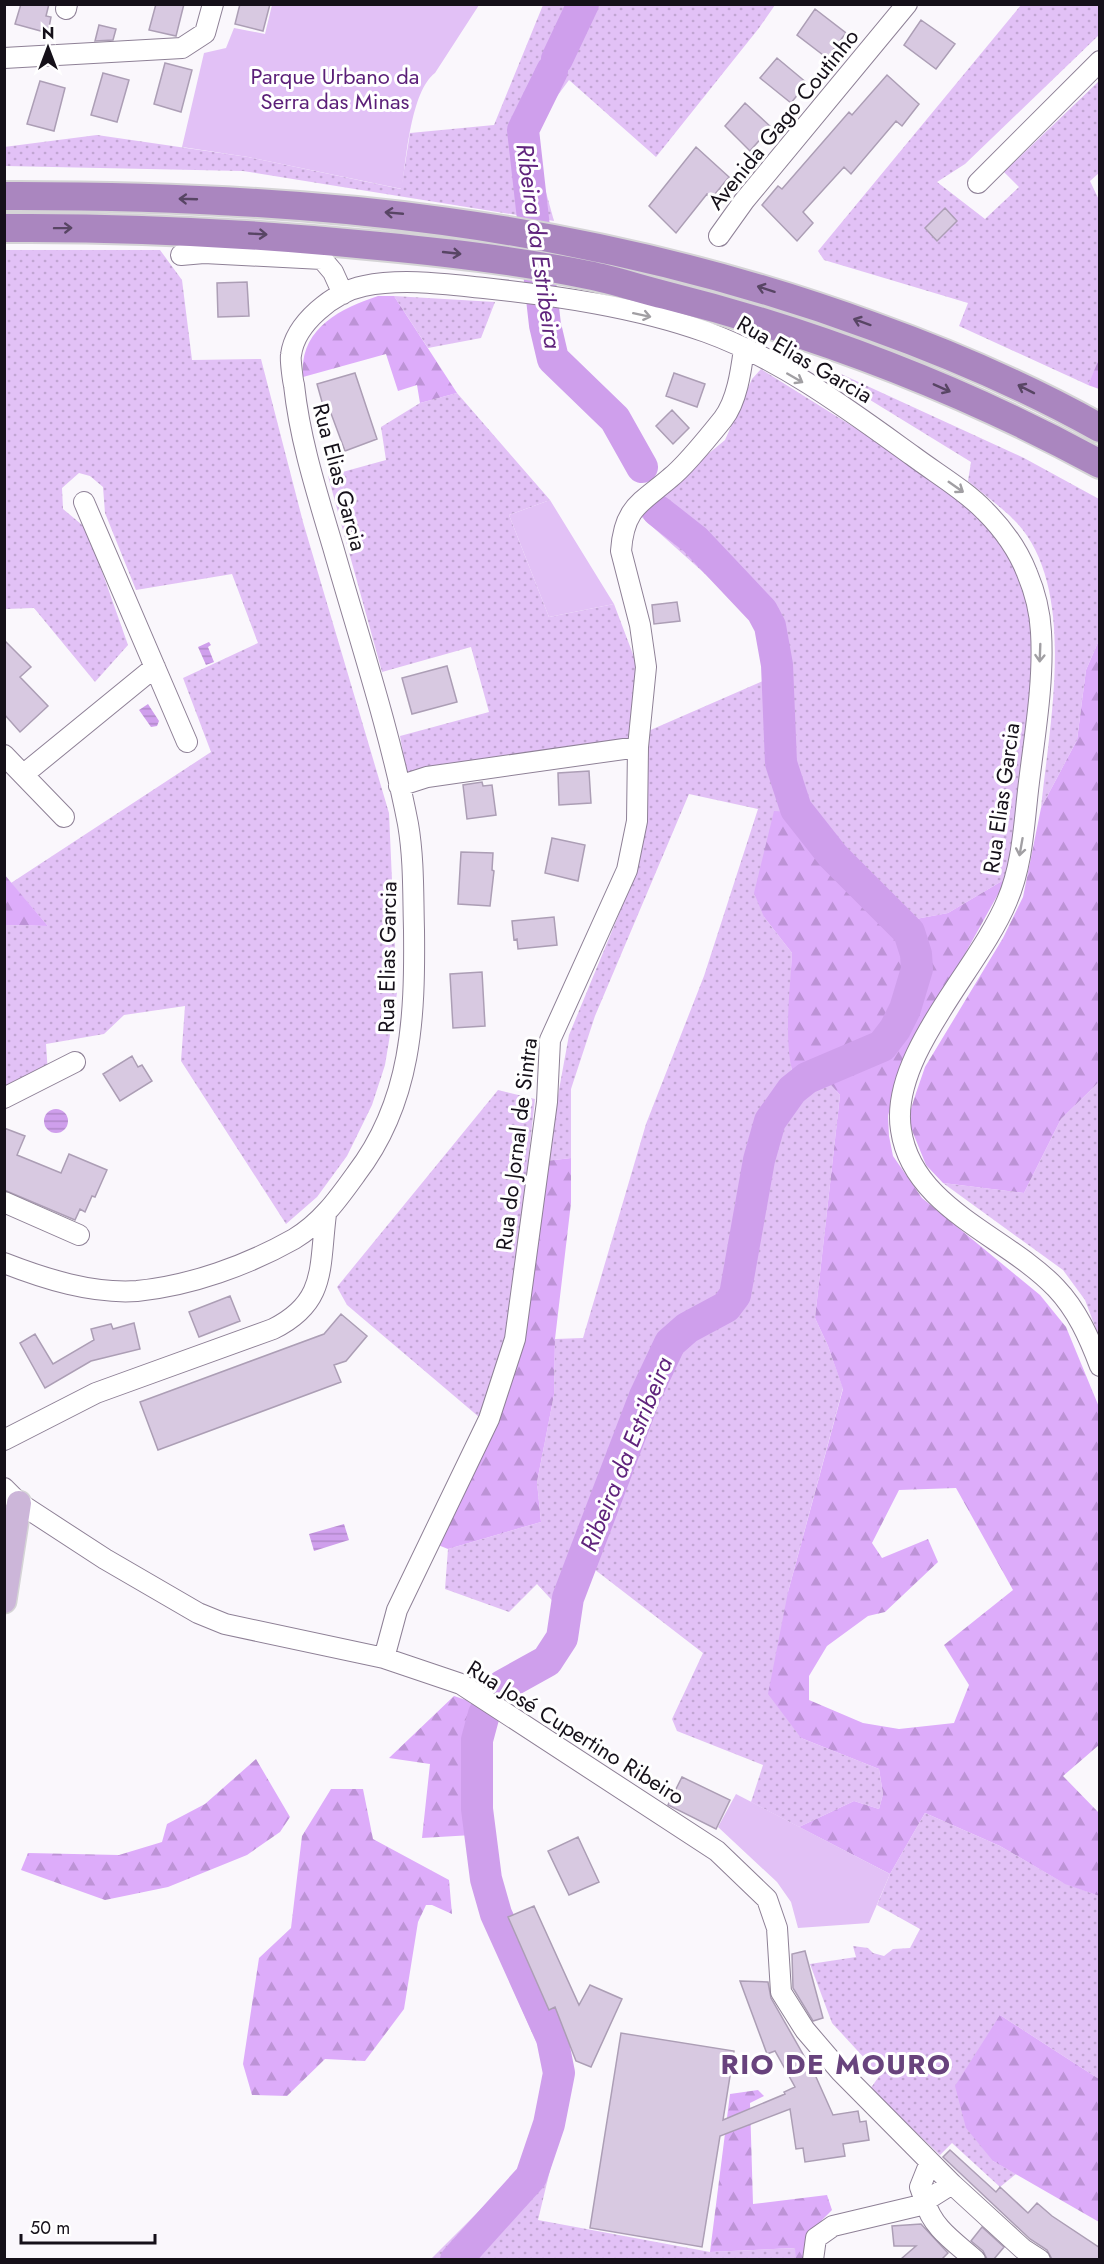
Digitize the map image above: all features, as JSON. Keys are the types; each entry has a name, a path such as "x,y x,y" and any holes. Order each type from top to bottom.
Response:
{"highway":[{"path":"4,196 103,196 267,202 405,214 494,227 597,246 737,280 822,307 1001,377 1092,422"},
{"path":"4,228 104,227 266,235 488,257 588,289 729,311 888,364 985,406 1100,464"}],"main road":[{"path":"4,1601 12,1495"}],"street":[{"path":"4,58 182,48 205,33 213,4"},
{"name":"Avenida Gago Coutinho","path":"719,236 744,201 906,4"},
{"path":"978,183 1100,61"},
{"path":"181,255 204,253 322,259 333,272 344,294"},
{"name":"Rua Elias Garcia","path":"4,1263 66,1284 134,1291 173,1284 249,1261 305,1232 326,1214 365,1163 386,1125 408,1058 414,1022 412,861 399,786 296,412 290,357 295,343 315,313 354,288 371,285 427,283 511,291 588,289 744,349 831,398 974,500 999,525 1016,550 1028,575 1037,602 1041,633 1039,687 1017,872 1006,906 908,1073 898,1108 905,1150 922,1179 957,1212 1051,1282 1073,1309 1089,1338 1100,1366"},
{"name":"Rua do Jornal de Sintra","path":"384,1658 397,1610 489,1419 515,1339 547,1102 550,1040 627,870 637,821 638,747 646,667 640,626 621,551 625,527 642,499 672,477 724,418 733,397 744,349"},
{"path":"84,502 187,742"},
{"path":"24,774 155,667"},
{"path":"399,786 426,777 638,747"},
{"path":"4,755 64,817"},
{"path":"4,1098 75,1062"},
{"path":"4,1202 79,1235"},
{"path":"4,1440 96,1393 273,1329 296,1318 313,1294 326,1214"},
{"name":"Rua José Cupertino Ribeiro","path":"12,1495 105,1559 198,1613 225,1623 384,1658 472,1690 717,1851 767,1899 777,1928 782,1992 805,2030 841,2072 952,2184 1015,2242 1040,2259"},
{"path":"930,2162 920,2187 929,2216 940,2230 975,2259"},
{"path":"813,2259 816,2238 833,2226 917,2206 952,2184"}],"green space":[{"name":"Parque Urbano da Serra das Minas","path":"272,5 479,5 420,94 411,126 402,189 248,157 182,147 204,53 226,48 234,28 265,34"},
{"path":"543,5 775,5 656,157 569,80 538,122 532,142 554,221 243,171 5,166 4,147 97,135 248,157 401,189 410,133 494,125"},
{"path":"1021,5 1099,5 1099,35 965,164 937,182 985,219 1019,187 1004,172 1099,81 1099,173 1090,181 1100,202 1100,359 1088,385 959,326 968,303 824,260 818,251"},
{"path":"4,250 160,250 182,280 192,360 261,359 303,522 389,813 397,993 385,1065 372,1105 347,1156 317,1197 286,1224 181,1061 185,1006 124,1015 104,1034 46,1044 48,1074 5,1094 5,925 48,926 11,883 211,752 183,678 258,643 232,574 136,590 105,513 103,487 90,476 79,473 62,488 63,509 87,529 128,645 95,682 34,608 5,609"},
{"path":"378,296 394,296 457,393 420,403 417,385 398,391 386,354 303,377 303,360 308,346 324,323 349,307"},
{"path":"394,296 495,302 481,338 428,348"},
{"path":"1099,359 1100,389 1088,385"},
{"path":"828,368 1024,458 1099,499 1099,640 1086,670 1077,740 1041,808 1055,660 1054,621 1048,584 1036,551 1017,523 968,481 971,462 836,379"},
{"path":"761,369 921,469 982,513 1017,568 1027,595 1035,650 1015,836 1007,878 948,913 905,921 884,904 764,917 792,953 789,1021 792,1076 823,1076 840,1095 815,1318 843,1388 788,1592 801,1738 879,1769 883,1794 879,1809 854,1801 799,1827 751,1802 763,1765 677,1731 672,1719 703,1653 594,1569 553,1660 503,1695 486,1683 543,1652 560,1609 537,1584 509,1612 445,1589 448,1549 541,1522 537,1482 554,1395 555,1339 583,1338 646,1124 704,976 758,809 689,794 595,1016 571,1089 571,1158 546,1161 569,1035 638,868 645,798 646,732 770,678 764,635 752,616 637,513 725,440 752,379"},
{"path":"457,393 550,500 509,515 549,617 614,604 637,665 631,738 407,776 400,736 489,712 471,647 382,672 328,476 386,460 381,427 420,403"},
{"path":"550,500 614,604 549,617 509,515"},
{"path":"1099,640 1099,1082 1061,1119 1024,1193 943,1183 926,1165 911,1128 911,1109 925,1067 1003,938 1023,897 1041,808 1077,740 1086,670"},
{"path":"774,811 804,813 884,904 905,921 948,913 1007,878 899,1073 888,1116 889,1136 893,1156 922,1198 1040,1295 1066,1327 1099,1407 1099,1745 1063,1776 1099,1813 1099,1896 1065,1884 1000,1846 925,1813 890,1874 799,1827 854,1801 879,1809 883,1794 879,1769 801,1738 768,1694 788,1592 843,1389 828,1346 815,1318 840,1095 823,1076 799,1091 793,1076 788,1042 792,953 764,917 754,893","holes":["956,1488 1013,1590 944,1645 969,1685 954,1723 899,1729 863,1723 809,1700 809,1676 827,1646 868,1616 885,1612 938,1562 928,1539 882,1558 872,1543 899,1490"]},
{"path":"4,874 48,926 5,925"},
{"path":"1099,1082 1099,1337 1085,1300 1063,1270 943,1183 1024,1193 1061,1119"},
{"path":"498,1090 535,1099 508,1343 479,1417 347,1305 337,1287"},
{"path":"571,1158 571,1203 555,1339 554,1395 537,1482 541,1522 448,1549 438,1545 491,1427 546,1161"},
{"path":"454,1696 466,1700 491,1718 486,1742 489,1834 422,1838 430,1764 389,1758"},
{"path":"256,1759 290,1817 280,1832 247,1855 168,1887 105,1900 21,1870 28,1853 119,1855 162,1842 167,1824 205,1804"},
{"path":"331,1789 363,1789 373,1839 449,1880 452,1914 432,1905 426,1905 418,1922 404,2009 365,2061 325,2059 287,2096 252,2095 243,2064 259,1958 291,1928 302,1836"},
{"path":"736,1794 890,1874 869,1923 798,1928 791,1902 777,1882 718,1827"},
{"path":"925,1813 1000,1846 1062,1882 1099,1896 1099,2079 1000,2015 993,2161 1016,2174 1000,2187 952,2143 940,2155 870,2089 880,2075 832,2023 810,1964 856,1957 853,1946 868,1948 873,1953 884,1956 893,1949 910,1948 920,1929 877,1905 890,1874"},
{"path":"489,1834 501,1900 572,2061 572,2079 538,2220 710,2252 796,2248 796,2259 430,2260 517,2173 547,2101 548,2069 490,1937 472,1835"},
{"path":"1000,2015 1099,2079 1099,2222 993,2161 966,2128 955,2086"},
{"path":"758,2090 764,2096 750,2103 753,2204 827,2195 832,2210 822,2220 809,2259 796,2259 795,2248 710,2252 730,2094"}],"shaded area":[{"path":"209,642 211,645 208,647 214,662 206,665 198,647"},
{"path":"148,704 159,721 157,726 151,727 139,710"},
{"path":"56,1109 61,1110 67,1116 67,1126 61,1132 56,1133 51,1132 45,1126 44,1121 45,1116 51,1110"},
{"path":"344,1524 349,1540 314,1551 309,1534"}],"building":[{"path":"21,4 49,4 46,16 51,17 48,33 15,24"},
{"path":"156,4 184,4 176,36 149,30"},
{"path":"240,4 270,4 263,31 235,24"},
{"path":"815,9 846,33 827,58 797,35"},
{"path":"921,20 955,44 936,69 904,45"},
{"path":"99,25 116,29 113,40 95,41"},
{"path":"777,58 807,83 791,103 760,78"},
{"path":"165,63 192,70 181,112 154,104"},
{"path":"103,73 129,80 117,122 91,115"},
{"path":"887,75 919,104 902,126 896,121 851,174 844,167 803,212 813,223 797,241 762,205 778,186 782,189 849,112 852,115"},
{"path":"40,81 65,88 54,131 27,124"},
{"path":"745,103 771,127 750,151 725,126"},
{"path":"696,147 729,177 711,199 707,194 676,233 649,206"},
{"path":"945,208 957,221 937,241 925,228"},
{"path":"247,282 249,316 218,317 217,283"},
{"path":"355,373 377,439 345,451 329,408 324,409 317,384"},
{"path":"674,373 705,384 697,407 666,396"},
{"path":"672,410 689,428 673,444 656,426"},
{"path":"677,602 680,621 654,624 652,605"},
{"path":"4,640 31,667 20,677 48,706 20,732 4,714"},
{"path":"447,666 457,702 412,714 402,678"},
{"path":"589,771 591,803 559,805 558,773"},
{"path":"482,782 483,786 492,785 496,815 467,819 463,785"},
{"path":"552,838 585,845 578,881 545,873"},
{"path":"461,852 493,853 492,870 494,871 490,906 458,904"},
{"path":"554,917 557,945 518,949 517,939 514,940 512,921"},
{"path":"482,972 485,1026 453,1028 450,974"},
{"path":"132,1056 138,1067 142,1065 152,1081 120,1101 103,1074"},
{"path":"4,1128 25,1136 17,1155 61,1173 69,1154 107,1170 95,1197 92,1196 85,1212 80,1209 75,1220 4,1190"},
{"path":"230,1296 240,1321 199,1337 189,1312"},
{"path":"341,1314 367,1336 346,1361 334,1365 341,1382 158,1450 140,1402 324,1334"},
{"path":"134,1323 140,1349 91,1361 45,1388 20,1343 35,1334 53,1364 94,1340 91,1329 111,1324 113,1329"},
{"path":"682,1777 730,1800 716,1829 668,1805"},
{"path":"578,1837 599,1882 569,1895 548,1851"},
{"path":"534,1906 579,2005 590,1985 622,1999 591,2067 576,2061 555,2007 549,2010 508,1917"},
{"path":"805,1951 823,2018 813,2021 793,1988 792,1954"},
{"path":"740,1981 768,1982 771,1998 816,2077 833,2115 858,2111 860,2122 866,2121 869,2140 843,2144 845,2156 805,2162 803,2148 796,2149 790,2109 720,2136 702,2247 590,2228 621,2033 734,2051 723,2120 785,2094 784,2092 795,2087 775,2051 767,2054"},
{"path":"950,2150 996,2192 1000,2187 1028,2213 1037,2203 1052,2216 1100,2248 1100,2259 1052,2259 1047,2250 1030,2239 943,2157"},
{"path":"921,2224 948,2253 942,2259 901,2259 916,2246 894,2246 892,2226"},
{"path":"982,2227 1004,2247 994,2259 987,2259 983,2251 971,2241"}],"waterway":[{"name":"Ribeira da Estribeira","path":"557,59 583,4"},
{"name":"Ribeira da Estribeira","path":"552,71 523,130 545,325 553,359 615,419 642,467"},
{"name":"Ribeira da Estribeira","path":"456,2260 531,2177 549,2124 559,2073 552,2038 496,1914 486,1879 477,1809 477,1740 484,1714 502,1686 547,1661 562,1638 568,1598 645,1396 670,1343 687,1328 726,1307 735,1295 759,1160 770,1121 792,1090 807,1078 882,1046 895,1029 905,1009 917,969 916,954 909,932 833,856 796,809 781,763 777,665 770,626 762,611 695,540 658,511"}],"district":[{"name":"RIO DE MOURO","path":"836,2064"}]}
